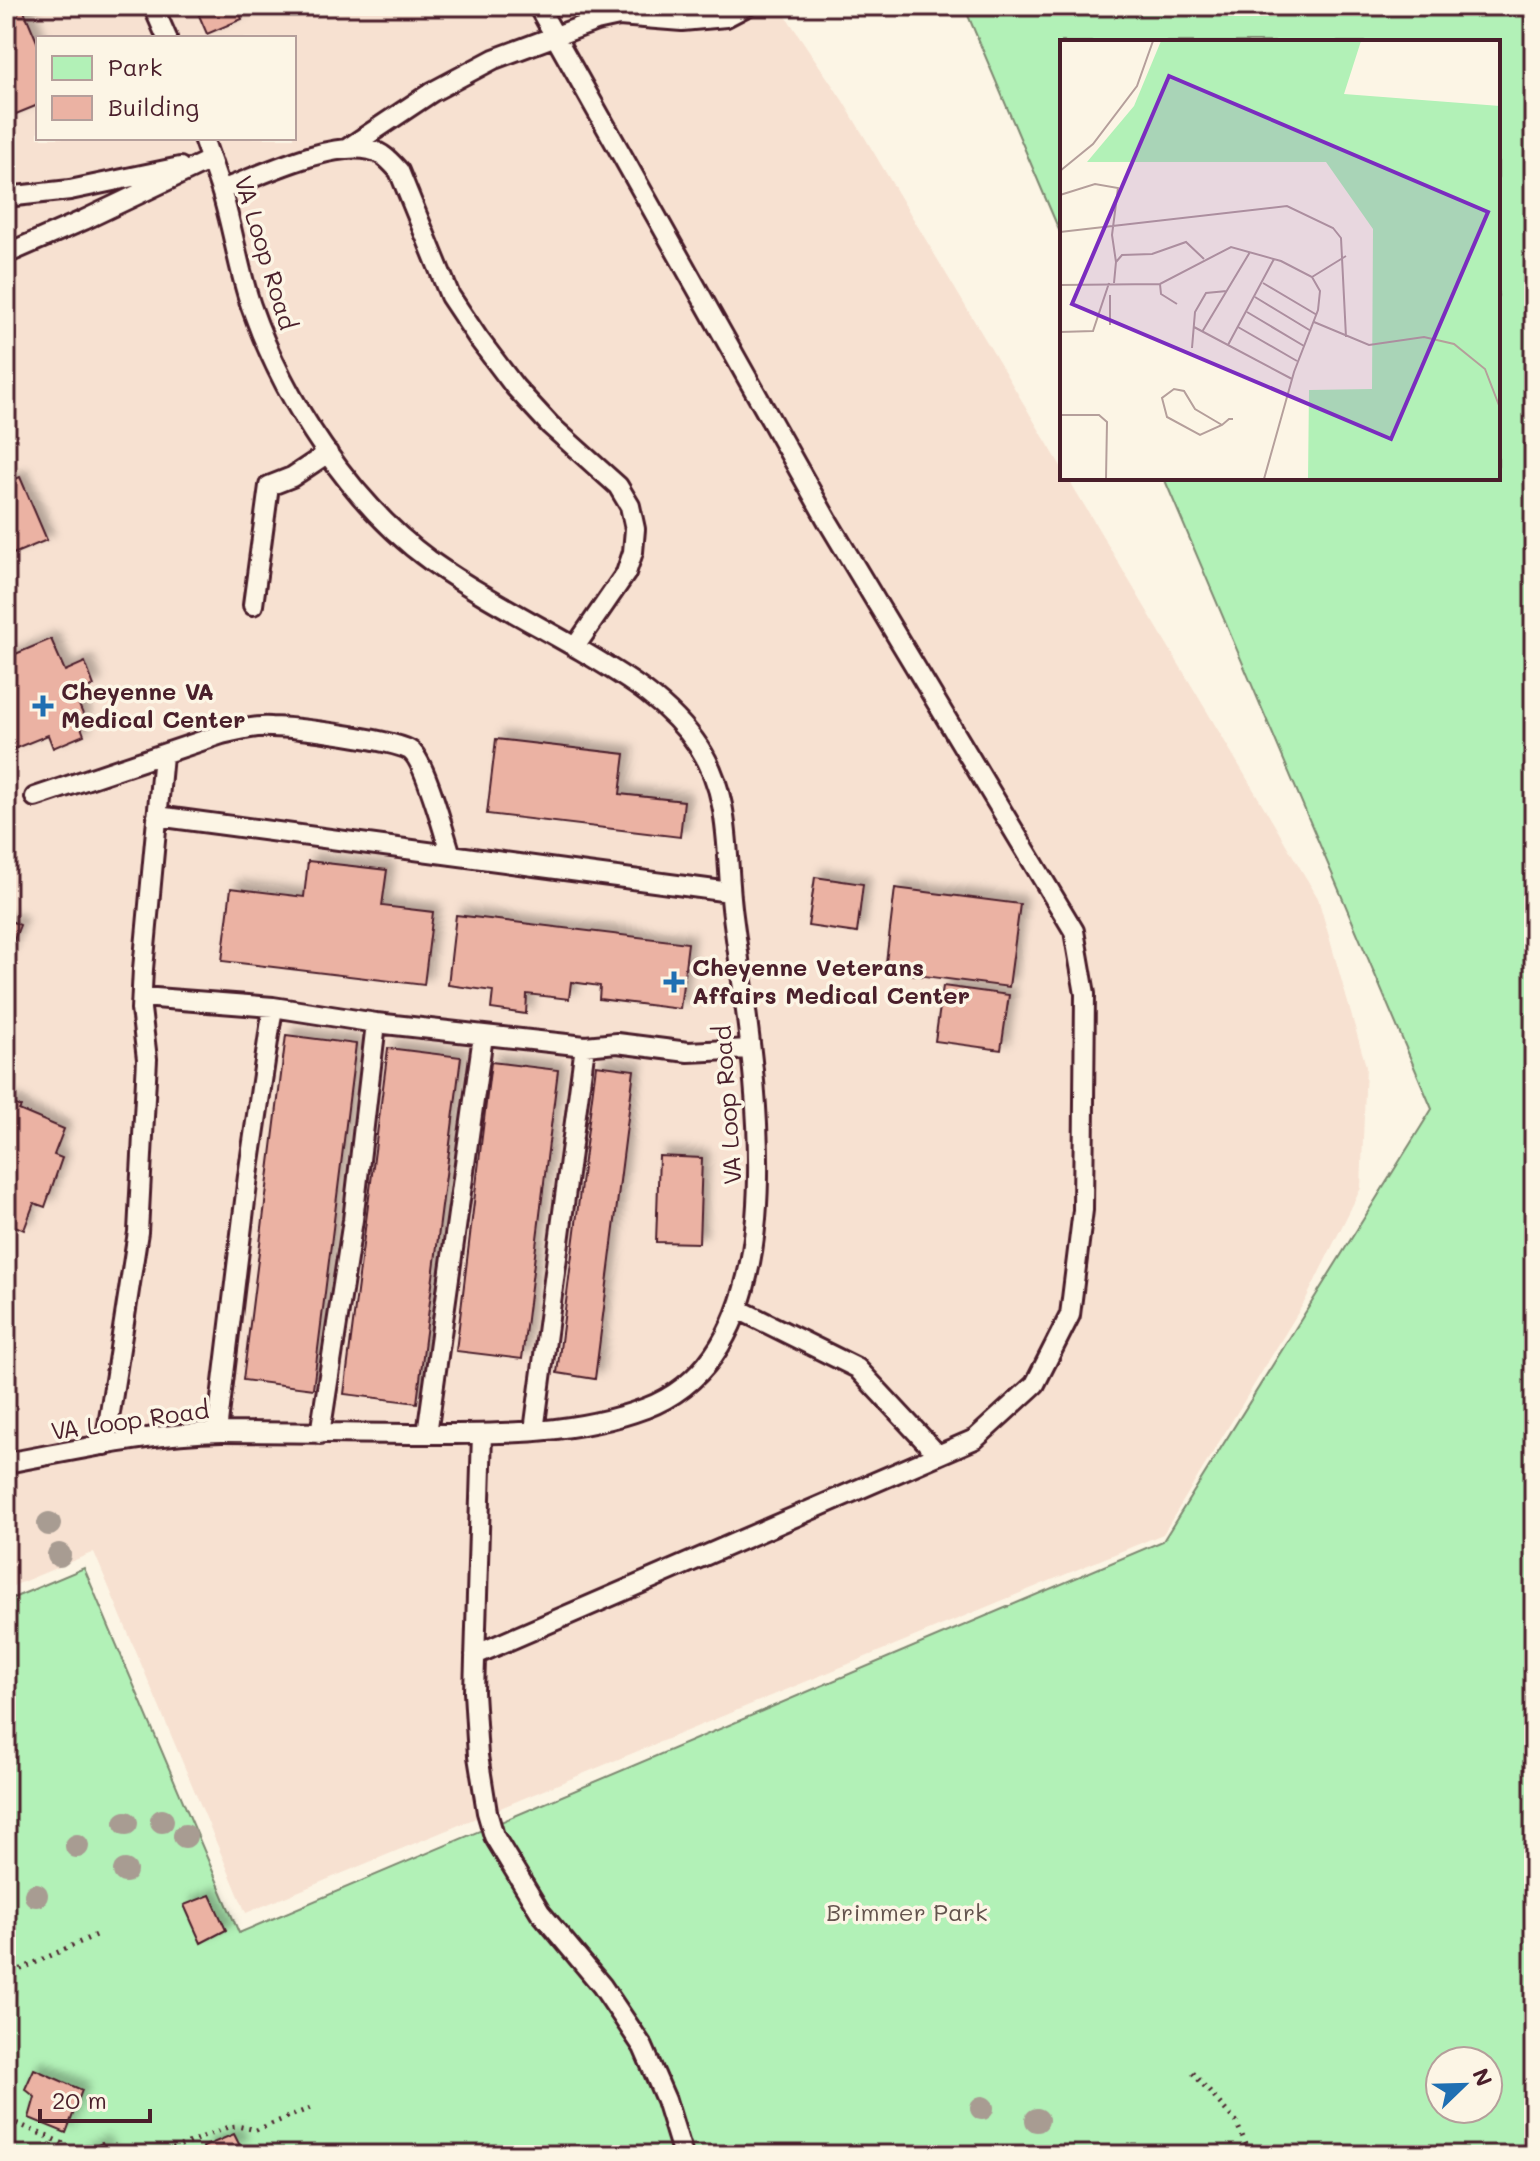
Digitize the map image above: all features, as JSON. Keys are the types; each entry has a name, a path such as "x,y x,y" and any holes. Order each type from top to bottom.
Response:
{"lane":[{"path":"153,6 166,36"},
{"path":"475,1655 975,1439 1035,1384 1070,1315 1083,1210 1085,994 1074,931 827,520 538,6"},
{"path":"348,148 432,92 494,59 596,21 619,16 682,21 726,17 747,6"},
{"name":"VA Loop Road","path":"6,1463 145,1438 217,1432 482,1434 566,1428 611,1418 649,1407 678,1392 701,1371 722,1345 738,1309 750,1260 757,1209 758,1165 750,1049 730,892 722,794 702,751 684,726 663,705 625,677 431,561 374,512 328,453 296,401 258,323 221,190 204,140"},
{"path":"221,190 322,153 348,148 372,150 388,158 399,171 450,296 478,338 515,387 550,425 618,486 630,506 635,529 633,552 626,573 575,647"},
{"path":"6,197 70,190 210,160"},
{"path":"6,254 210,160"},
{"path":"253,605 269,486 292,477 328,453"},
{"path":"35,797 222,734 250,727 273,727 387,743 411,750 423,769 451,855"},
{"path":"105,1445 138,1232 147,1059 142,997 163,755"},
{"path":"157,816 730,892"},
{"path":"142,997 273,1007 376,1023 585,1046 617,1043 688,1052 750,1049"},
{"path":"217,1432 248,1176 273,1007"},
{"path":"320,1434 353,1220 376,1023"},
{"path":"427,1434 483,1036"},
{"path":"534,1431 585,1046"},
{"path":"738,1309 857,1368 938,1455"},
{"path":"482,1434 474,1692 478,1756 494,1836 540,1912 615,2004 643,2047 666,2100 683,2155"}],"path":[{"path":"6,1976 100,1933"},
{"path":"1193,2073 1236,2122 1251,2155"},
{"path":"158,2155 228,2127 256,2130 313,2107"},
{"path":"17,2155 6,2128 9,2120 62,2143 67,2155"}],"shaded area":[{"name":"Cheyenne Veterans Affairs Medical Center","path":"6,6 779,6 843,101 1060,465 1060,480 1069,480 1318,898 1366,1066 1361,1188 1305,1301 1163,1534 246,1913 94,1552 6,1589"}],"green space":[{"name":"Brimmer Park","path":"964,6 1534,6 1534,2155 6,2155 6,1601 84,1568 239,1933 1163,1541 1432,1109 1165,480 1500,480 1500,40 1060,40 1060,232"}],"building":[{"path":"6,6 22,6 36,39 36,106 6,118"},
{"path":"195,6 237,6 242,19 207,34"},
{"path":"20,477 47,540 6,557 6,483"},
{"name":"Cheyenne VA Medical Center","path":"51,639 65,671 85,662 94,686 74,693 85,719 79,722 84,735 53,748 48,735 6,752 6,658"},
{"path":"496,739 625,754 620,794 684,801 680,837 487,814"},
{"path":"308,861 387,870 382,906 433,912 424,985 222,961 231,888 304,897"},
{"path":"815,877 863,884 857,933 808,926"},
{"path":"895,888 1020,904 1009,987 885,971"},
{"path":"456,915 688,943 680,1009 599,999 600,986 571,982 569,999 527,994 526,1014 491,1009 493,991 448,985"},
{"path":"6,919 20,925 6,960"},
{"path":"943,986 1009,995 1001,1050 935,1041"},
{"path":"286,1035 356,1044 313,1389 243,1380"},
{"path":"388,1048 461,1057 417,1403 344,1394"},
{"path":"491,1062 558,1070 522,1359 456,1351"},
{"path":"596,1065 634,1070 595,1379 557,1373"},
{"path":"6,1101 21,1107 19,1110 64,1129 54,1155 62,1158 45,1207 34,1203 24,1230 6,1222"},
{"path":"659,1156 702,1158 699,1243 656,1242"},
{"path":"210,1895 226,1930 201,1943 184,1905"},
{"path":"34,2069 82,2090 66,2133 29,2118 35,2097 25,2089"},
{"path":"234,2134 240,2146 219,2155 206,2155 203,2147"},
{"path":"102,2143 108,2155 79,2153"}],"place":[{"name":"Cheyenne VA Medical Center","path":"43,706"},
{"name":"Cheyenne Veterans Affairs Medical Center","path":"674,982"}]}
